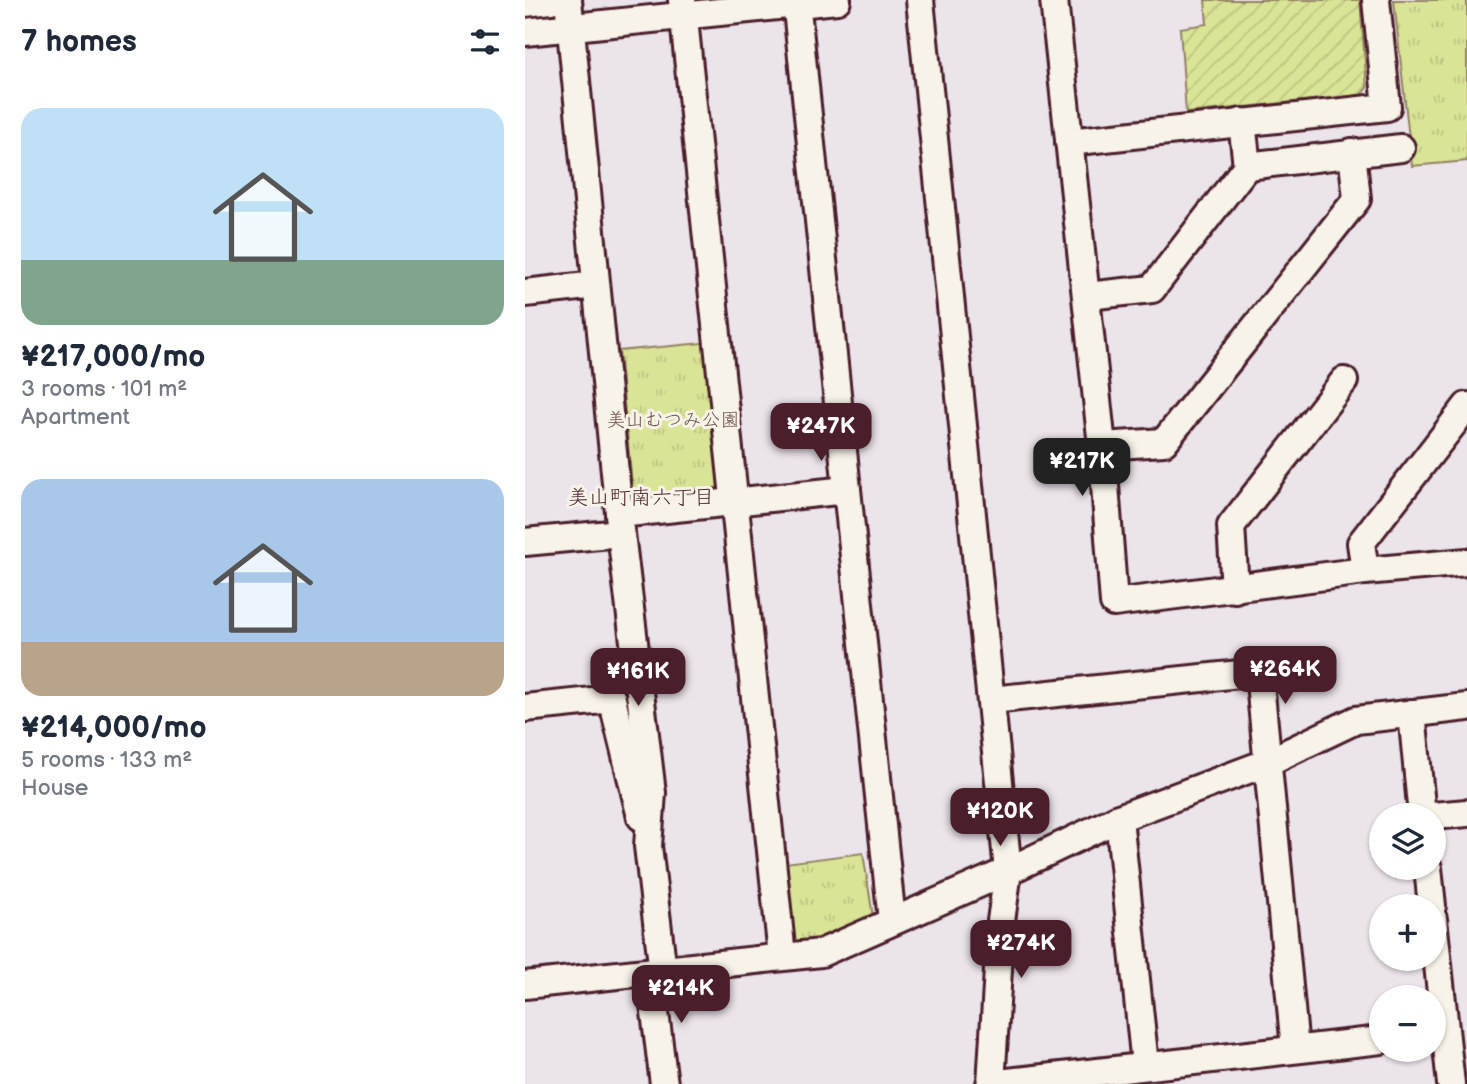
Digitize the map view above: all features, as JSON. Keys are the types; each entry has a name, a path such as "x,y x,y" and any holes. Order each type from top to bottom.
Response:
{"street":[{"path":"525,3 551,0"},
{"path":"568,0 620,523 652,793 648,846 664,1084"},
{"path":"525,32 571,27 647,10 837,0"},
{"path":"920,0 1008,871 1001,921 990,1084 1369,1041"},
{"path":"1054,0 1087,296 1115,603 1365,571 1467,562"},
{"path":"1069,142 1387,107 1376,0"},
{"path":"796,2 892,921"},
{"path":"683,8 782,956"},
{"path":"1087,296 1152,289 1247,166 1242,122"},
{"path":"1247,166 1401,148"},
{"path":"1102,446 1164,442 1357,199 1352,152"},
{"path":"525,293 596,285"},
{"path":"1235,589 1231,526 1344,381"},
{"path":"1365,571 1361,543 1467,406"},
{"path":"525,541 735,503 847,490"},
{"path":"991,700 1259,672 1295,1049"},
{"path":"525,708 612,699 648,846"},
{"path":"525,985 821,953 1008,871 1119,818 1266,763 1356,720 1467,707"},
{"path":"1412,713 1421,803"},
{"path":"1446,815 1467,813"},
{"path":"1119,818 1145,1065"},
{"path":"1446,1062 1451,1084"}],"green space":[{"path":"1205,0 1360,0 1367,88 1361,95 1186,113 1180,28 1207,24"},
{"path":"1394,0 1467,0 1467,161 1412,166"},
{"name":"美山むつみ公園","path":"713,342 726,487 633,495 619,351"},
{"path":"863,853 873,917 816,946 793,947 785,863"}],"district":[{"name":"美山町南六丁目","path":"641,497"}]}
